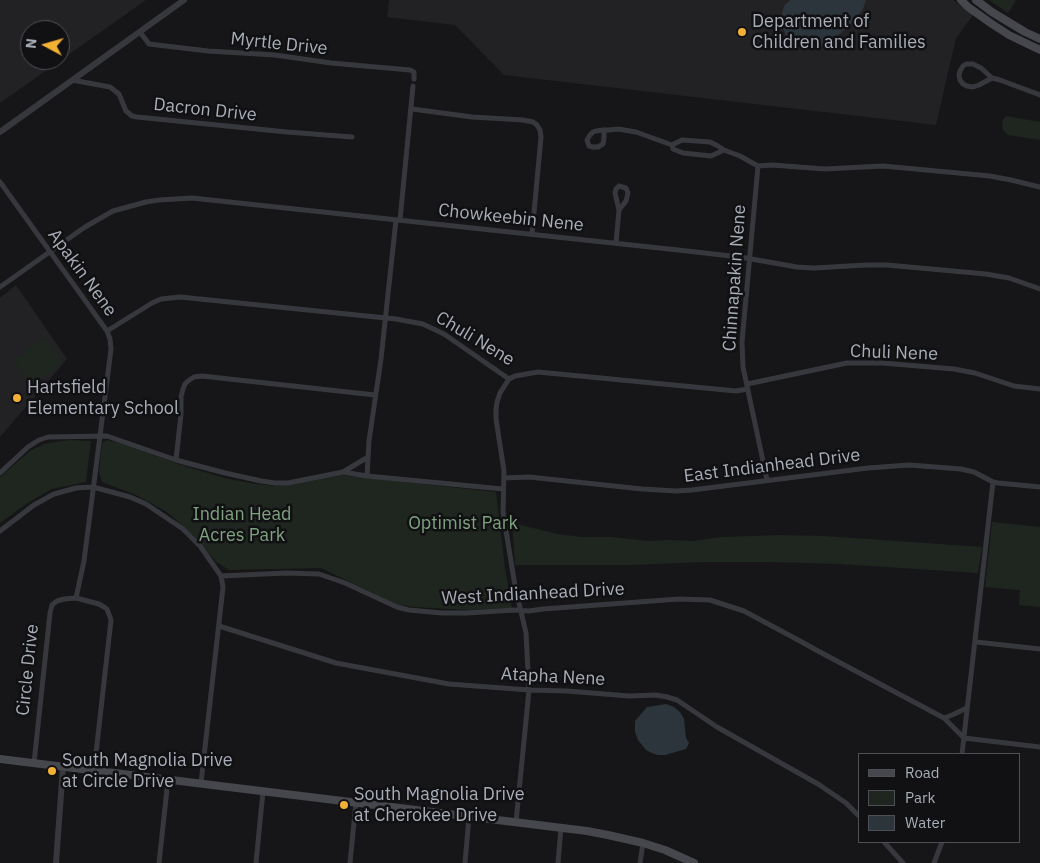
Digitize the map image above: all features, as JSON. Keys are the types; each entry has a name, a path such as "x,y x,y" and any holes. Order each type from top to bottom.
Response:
{"main road":[{"path":"961,0 972,2 1040,39"},
{"path":"972,2 992,24 1009,36 1040,50"},
{"path":"0,759 469,816 608,835 665,850 694,863"}],"street":[{"path":"0,132 184,0"},
{"name":"Myrtle Drive","path":"140,32 149,44 410,70 414,72 414,79"},
{"path":"992,78 973,87 963,84 959,75 963,66 973,64 982,68 992,78 1040,95"},
{"name":"Dacron Drive","path":"72,80 110,87 119,94 126,112 132,116 287,132 352,136"},
{"path":"367,476 375,395 412,109 413,86"},
{"path":"412,109 472,117 523,120 537,125 541,137 532,234"},
{"path":"604,130 636,132 672,145 673,149 677,152 711,156 724,150"},
{"path":"672,145 682,140 710,142 758,166 772,165 825,169 883,166 990,176 1040,186"},
{"name":"Chinnapakin Nene","path":"758,166 742,342 743,367 767,480"},
{"name":"Apakin Nene","path":"0,182 107,331 110,339 111,349 84,561 76,598"},
{"name":"Chowkeebin Nene","path":"0,288 85,227 108,214 124,207 146,202 192,198 616,243 814,268 887,265 986,274 1009,278 1040,289"},
{"path":"616,243 619,210"},
{"name":"Chuli Nene","path":"107,331 152,303 161,299 180,297 385,318 423,324 444,334 509,379 515,376 538,372 736,391 747,386 847,363 882,362 954,369 980,374 1014,386 1040,388"},
{"path":"176,460 182,389 184,384 194,378 202,376 375,395"},
{"path":"509,379 500,393 497,402 496,419 504,471 503,512 515,586 526,634 530,690 516,822"},
{"path":"0,472 28,447 48,437 108,436 176,460 275,483 288,483 343,472 368,457"},
{"name":"East Indianhead Drive","path":"504,478 529,477 676,491 868,468 909,465 961,469 974,472 993,482 1040,487"},
{"path":"343,472 503,489"},
{"path":"962,753 993,482"},
{"path":"0,531 22,513 54,494 76,488 93,488 130,497 146,504 183,529 200,546 221,576 223,587 201,783"},
{"name":"West Indianhead Drive","path":"221,576 313,573 327,576 397,607 431,612 458,613 501,610 529,612 543,609 679,599 716,602 744,611 944,718 964,738"},
{"path":"76,598 104,607 107,609 111,620 94,771"},
{"name":"Circle Drive","path":"34,763 50,613 52,606 57,601 76,598"},
{"name":"Atapha Nene","path":"219,626 292,650 350,666 449,684 630,696 667,696 677,700 717,727 824,788 858,815"},
{"path":"976,642 1040,649"},
{"path":"944,718 967,708"},
{"path":"964,738 1040,747"},
{"path":"56,863 63,767"},
{"path":"159,863 168,780"},
{"path":"256,863 263,791"},
{"path":"350,863 356,802"},
{"path":"465,863 469,816"},
{"path":"558,863 561,828"},
{"path":"640,863 642,843"},
{"path":"885,843 903,863"},
{"path":"934,863 942,843"}],"shaded area":[{"path":"0,0 146,0 70,54 70,20 20,20 20,70 47,70 0,103"},
{"path":"389,0 953,0 973,15 956,38 936,125 504,75 455,25 387,17"},
{"name":"Hartsfield Elementary School","path":"16,285 67,359 0,437 0,298"}],"green space":[{"path":"989,0 1014,0 1016,1 1008,13"},
{"path":"1006,116 1040,122 1040,140 1008,135 1003,130 1002,121"},
{"path":"44,337 63,362 32,385 14,360"},
{"path":"69,440 91,441 86,482 52,489 29,502 0,523 0,477 30,451 44,444"},
{"name":"Indian Head Acres Park","path":"107,440 125,444 178,464 228,479 250,483 274,486 287,485 340,475 496,492 512,608 466,610 395,604 321,568 229,570 216,562 193,535 167,512 136,495 102,482 99,472 102,443"},
{"path":"992,522 1040,527 1040,607 1019,605 1020,590 985,587"},
{"path":"512,523 558,534 647,541 692,541 722,537 780,535 825,536 982,547 978,573 840,564 767,562 515,565"}],"water":[{"path":"790,0 866,0 863,9 855,20 834,39 822,46 805,49 794,47 788,41 781,23 784,6"},
{"path":"666,704 680,712 684,719 686,738 689,743 686,749 658,755 646,750 638,740 635,732 635,721 647,707"}],"place":[{"name":"Department of Children and Families","path":"742,32"},
{"name":"Hartsfield Elementary School","path":"17,398"},
{"name":"South Magnolia Drive at Circle Drive","path":"52,771"},
{"name":"South Magnolia Drive at Cherokee Drive","path":"344,805"}],"park label":[{"name":"Optimist Park","path":"463,524"}]}
